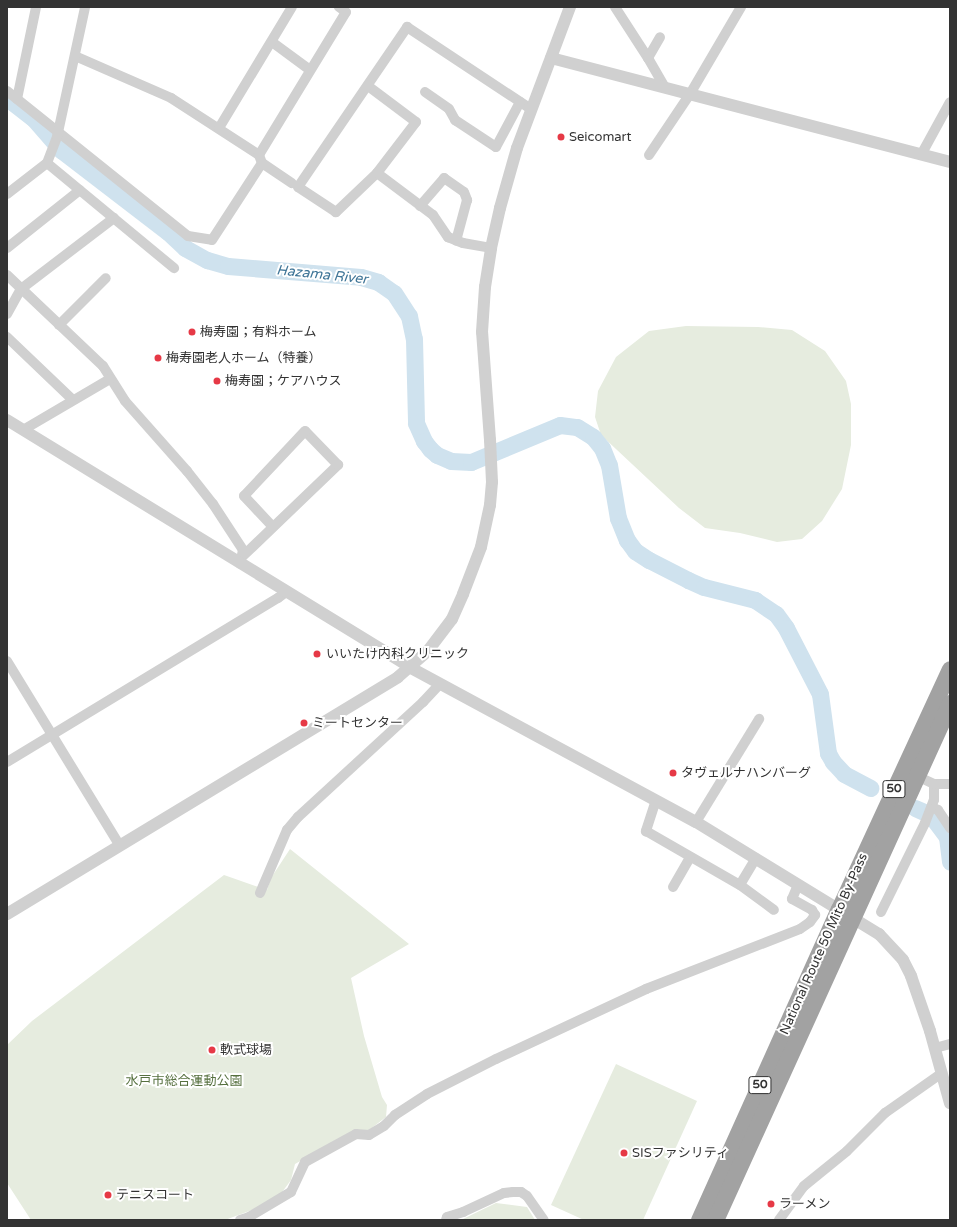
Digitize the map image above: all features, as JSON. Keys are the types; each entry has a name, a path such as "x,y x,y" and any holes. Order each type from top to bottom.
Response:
{"highway":[{"name":"National Route 50 Mito By-Pass","path":"699,1220 839,909 950,669"},
{"name":"National Route 50 Mito By-Pass","path":"715,1220 854,918 950,703"}],"street":[{"path":"17,99 36,7"},
{"path":"7,194 49,159 58,134 85,7"},
{"path":"219,128 292,7"},
{"path":"7,91 58,134 188,236 212,240 310,70 346,12 338,7"},
{"path":"7,914 410,668 442,635 452,619 464,594 484,536 492,482 482,332 484,287 491,248 500,208 517,148 570,7"},
{"path":"615,7 648,58 665,88"},
{"path":"650,155 690,94 741,7"},
{"path":"368,86 416,122 377,173 336,212 298,187 407,27 531,110"},
{"path":"648,58 660,37"},
{"path":"272,42 310,70"},
{"path":"75,56 171,98 219,128 292,183"},
{"path":"551,58 950,162"},
{"path":"425,92 449,109 454,120 496,147 520,102"},
{"path":"921,155 950,102"},
{"path":"49,159 80,190 174,268"},
{"path":"377,173 432,216 448,237 456,241 491,248"},
{"path":"420,206 444,178 464,192 467,200 456,241"},
{"path":"7,248 80,190"},
{"path":"7,314 21,289 114,218"},
{"path":"7,275 103,366 125,401 187,471 213,504 243,550 242,560"},
{"path":"59,324 106,278"},
{"path":"7,337 73,400"},
{"path":"23,430 110,379"},
{"path":"7,420 242,560 286,592 410,668 696,822 879,934 903,960 918,992 950,1103"},
{"path":"242,560 273,527 338,465 305,431 244,496 273,527"},
{"path":"7,762 286,592"},
{"path":"7,661 50,735 120,846"},
{"path":"260,893 287,830 298,816 423,702 440,684"},
{"path":"696,822 759,719"},
{"path":"917,776 934,784 950,784"},
{"path":"882,912 932,807 935,792 934,784"},
{"path":"656,800 646,831 740,885 774,910"},
{"path":"932,807 938,810 950,828"},
{"path":"673,887 690,857"},
{"path":"740,885 756,858"},
{"path":"240,1220 249,1217 291,1192 305,1162 356,1134 369,1135 384,1126 395,1115 427,1094 496,1059 646,989 800,929 810,922 815,915 812,910 792,899 798,885"},
{"path":"935,1048 950,1044"},
{"path":"779,1220 804,1186 847,1151 885,1113 942,1073"},
{"path":"446,1220 447,1217 463,1212 504,1193 513,1192 521,1192 527,1196 544,1220"}],"green space":[{"path":"686,326 758,327 792,330 825,351 846,381 851,404 851,445 842,489 822,521 802,539 777,542 740,533 705,528 679,508 601,435 595,417 598,391 616,357 649,331"},
{"name":"水戸市総合運動公園","path":"290,849 409,944 351,978 364,1036 382,1097 387,1105 386,1117 369,1130 353,1131 295,1164 291,1180 280,1195 257,1208 225,1220 31,1220 7,1183 7,1045 32,1021 224,875 267,890 271,878"},
{"name":"SISファシリティ","path":"616,1064 697,1101 643,1220 584,1220 551,1205"},
{"path":"496,1203 527,1207 535,1220 461,1220"}],"waterway":[{"name":"Hazama River","path":"7,98 33,118 61,150 168,232 185,248 207,260 228,266 361,277 378,282 394,293 409,316 414,339 416,423 424,441 437,455 451,461 471,462 560,425 577,427 593,437 602,448 609,465 618,518 627,540 635,551 688,580 704,587 755,600 776,614 786,628 820,694 828,753 833,762 844,774 870,788"},
{"name":"Hazama River","path":"915,808 926,813"},
{"name":"Hazama River","path":"932,817 947,837 950,862"}],"place":[{"name":"Seicomart","path":"561,137"},
{"name":"梅寿園；有料ホーム","path":"192,332"},
{"name":"梅寿園老人ホーム（特養）","path":"158,358"},
{"name":"梅寿園；ケアハウス","path":"217,381"},
{"name":"いいたけ内科クリニック","path":"317,654"},
{"name":"ミートセンター","path":"304,723"},
{"name":"タヴェルナハンバーグ","path":"673,773"},
{"name":"軟式球場","path":"212,1050"},
{"name":"SISファシリティ","path":"624,1153"},
{"name":"テニスコート","path":"108,1195"},
{"name":"ラーメン","path":"771,1204"}]}
